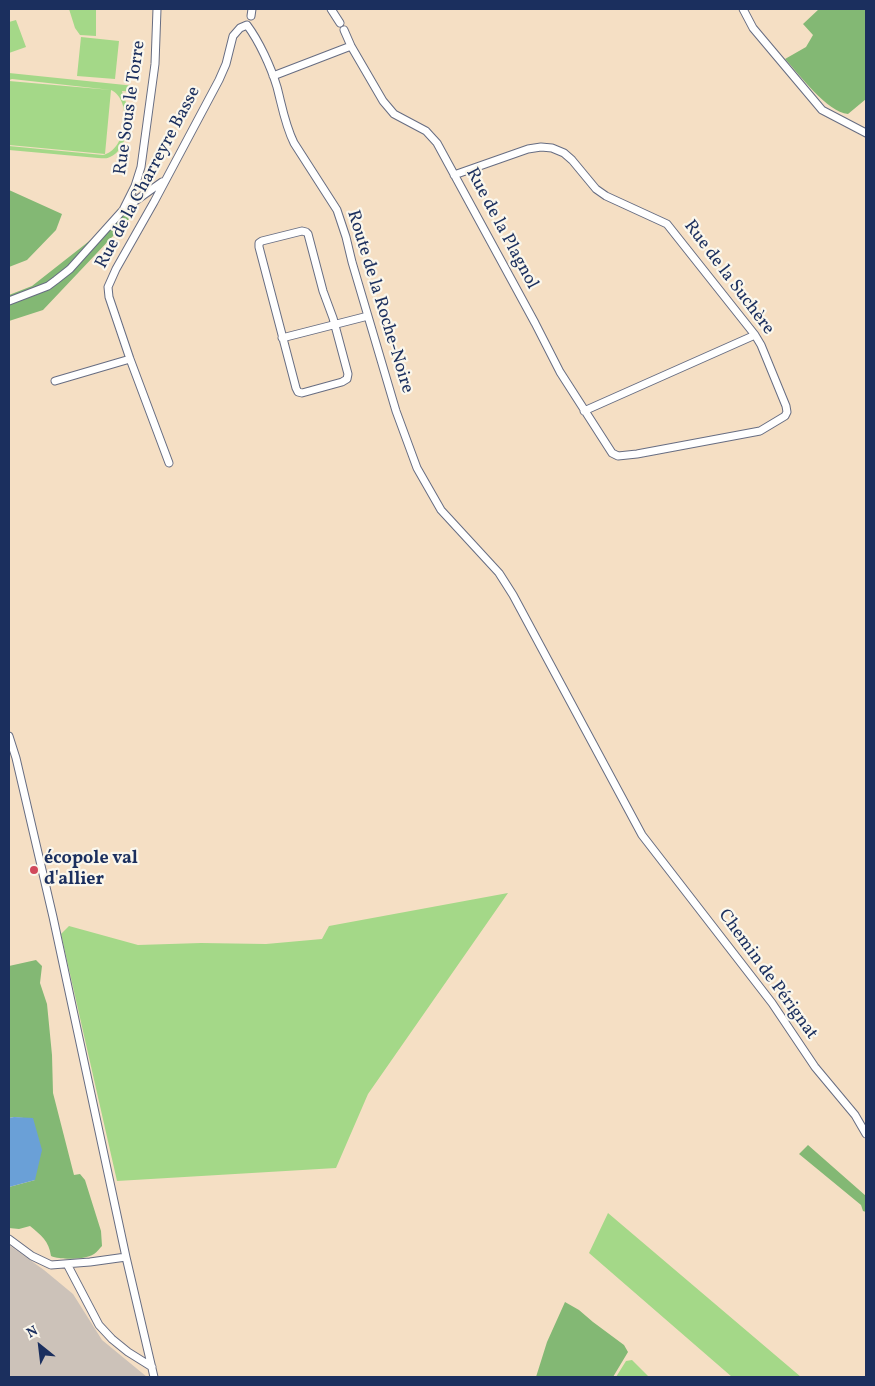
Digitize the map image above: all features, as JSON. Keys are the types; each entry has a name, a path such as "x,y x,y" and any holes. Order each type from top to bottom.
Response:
{"street":[{"name":"Rue Sous le Torre","path":"9,301 48,286 70,269 123,210 135,186 141,168 155,64 157,9"},
{"name":"Rue de la Plagnol","path":"331,9 383,102 394,114 426,132 438,143 552,358 612,453 618,456"},
{"path":"743,9 753,28 822,110 866,133"},
{"name":"Rue de la Charreyre Basse","path":"169,463 130,359 109,297 108,287 212,94 226,64 234,33 247,25"},
{"name":"Route de la Roche-Noire","path":"247,25 254,34 273,76 291,137 337,210 396,411 417,468 434,500 444,514 499,573 513,595 642,835"},
{"path":"273,76 351,46"},
{"name":"Rue de la Suchère","path":"454,175 528,149 552,148 564,153 601,193 667,224 762,345 786,406 787,412 785,416 760,431 618,456"},
{"path":"123,210 165,180"},
{"path":"302,231 308,234 323,291 335,324 348,374 347,379 302,393 298,392 282,338 259,243 302,231"},
{"path":"282,338 368,316"},
{"path":"584,411 755,335"},
{"path":"55,381 130,359"},
{"path":"9,736 16,758 53,917 126,1257 154,1377"},
{"name":"Chemin de Pérignat","path":"642,835 772,1003 815,1067 855,1115 866,1134"},
{"path":"9,1239 32,1256 51,1265 126,1257"},
{"path":"67,1264 99,1325 128,1352 152,1367"}],"shaded area":[{"path":"9,1245 73,1294 102,1340 147,1377 9,1377"}],"green space":[{"path":"69,9 96,9 96,36 80,35 75,28"},
{"path":"819,9 866,9 866,99 848,114 831,107 785,59 806,47 813,35 803,24"},
{"path":"16,20 26,47 9,53 9,22"},
{"path":"81,37 119,41 115,79 77,76"},
{"path":"9,73 135,86 135,92 122,91 127,106 128,120 124,142 116,153 109,158 9,150 9,146 103,155 111,151 122,135 124,114 118,95 111,90 9,80"},
{"path":"9,81 111,90 105,154 9,145"},
{"path":"9,190 62,214 56,230 27,260 9,267"},
{"path":"125,213 131,217 43,310 9,321 9,295 32,286"},
{"path":"508,893 368,1094 336,1168 117,1181 61,934 69,926 138,945 201,943 266,944 322,939 329,926"},
{"path":"36,960 42,966 40,983 47,1004 52,1055 53,1093 74,1175 80,1174 85,1180 101,1231 102,1246 94,1254 72,1259 51,1256 46,1242 30,1226 19,1229 9,1228 9,1187 35,1180 33,1119 9,1118 9,966"},
{"path":"808,1145 866,1196 866,1212 863,1211 861,1205 799,1154"},
{"path":"608,1213 801,1377 732,1377 589,1253"},
{"path":"565,1302 579,1310 624,1345 628,1352 613,1377 536,1377 547,1342"},
{"path":"632,1360 649,1377 616,1377 626,1361"}],"water":[{"path":"9,1118 33,1118 42,1150 35,1180 9,1187"}],"place":[{"name":"écopole val d'allier","path":"34,870"}]}
